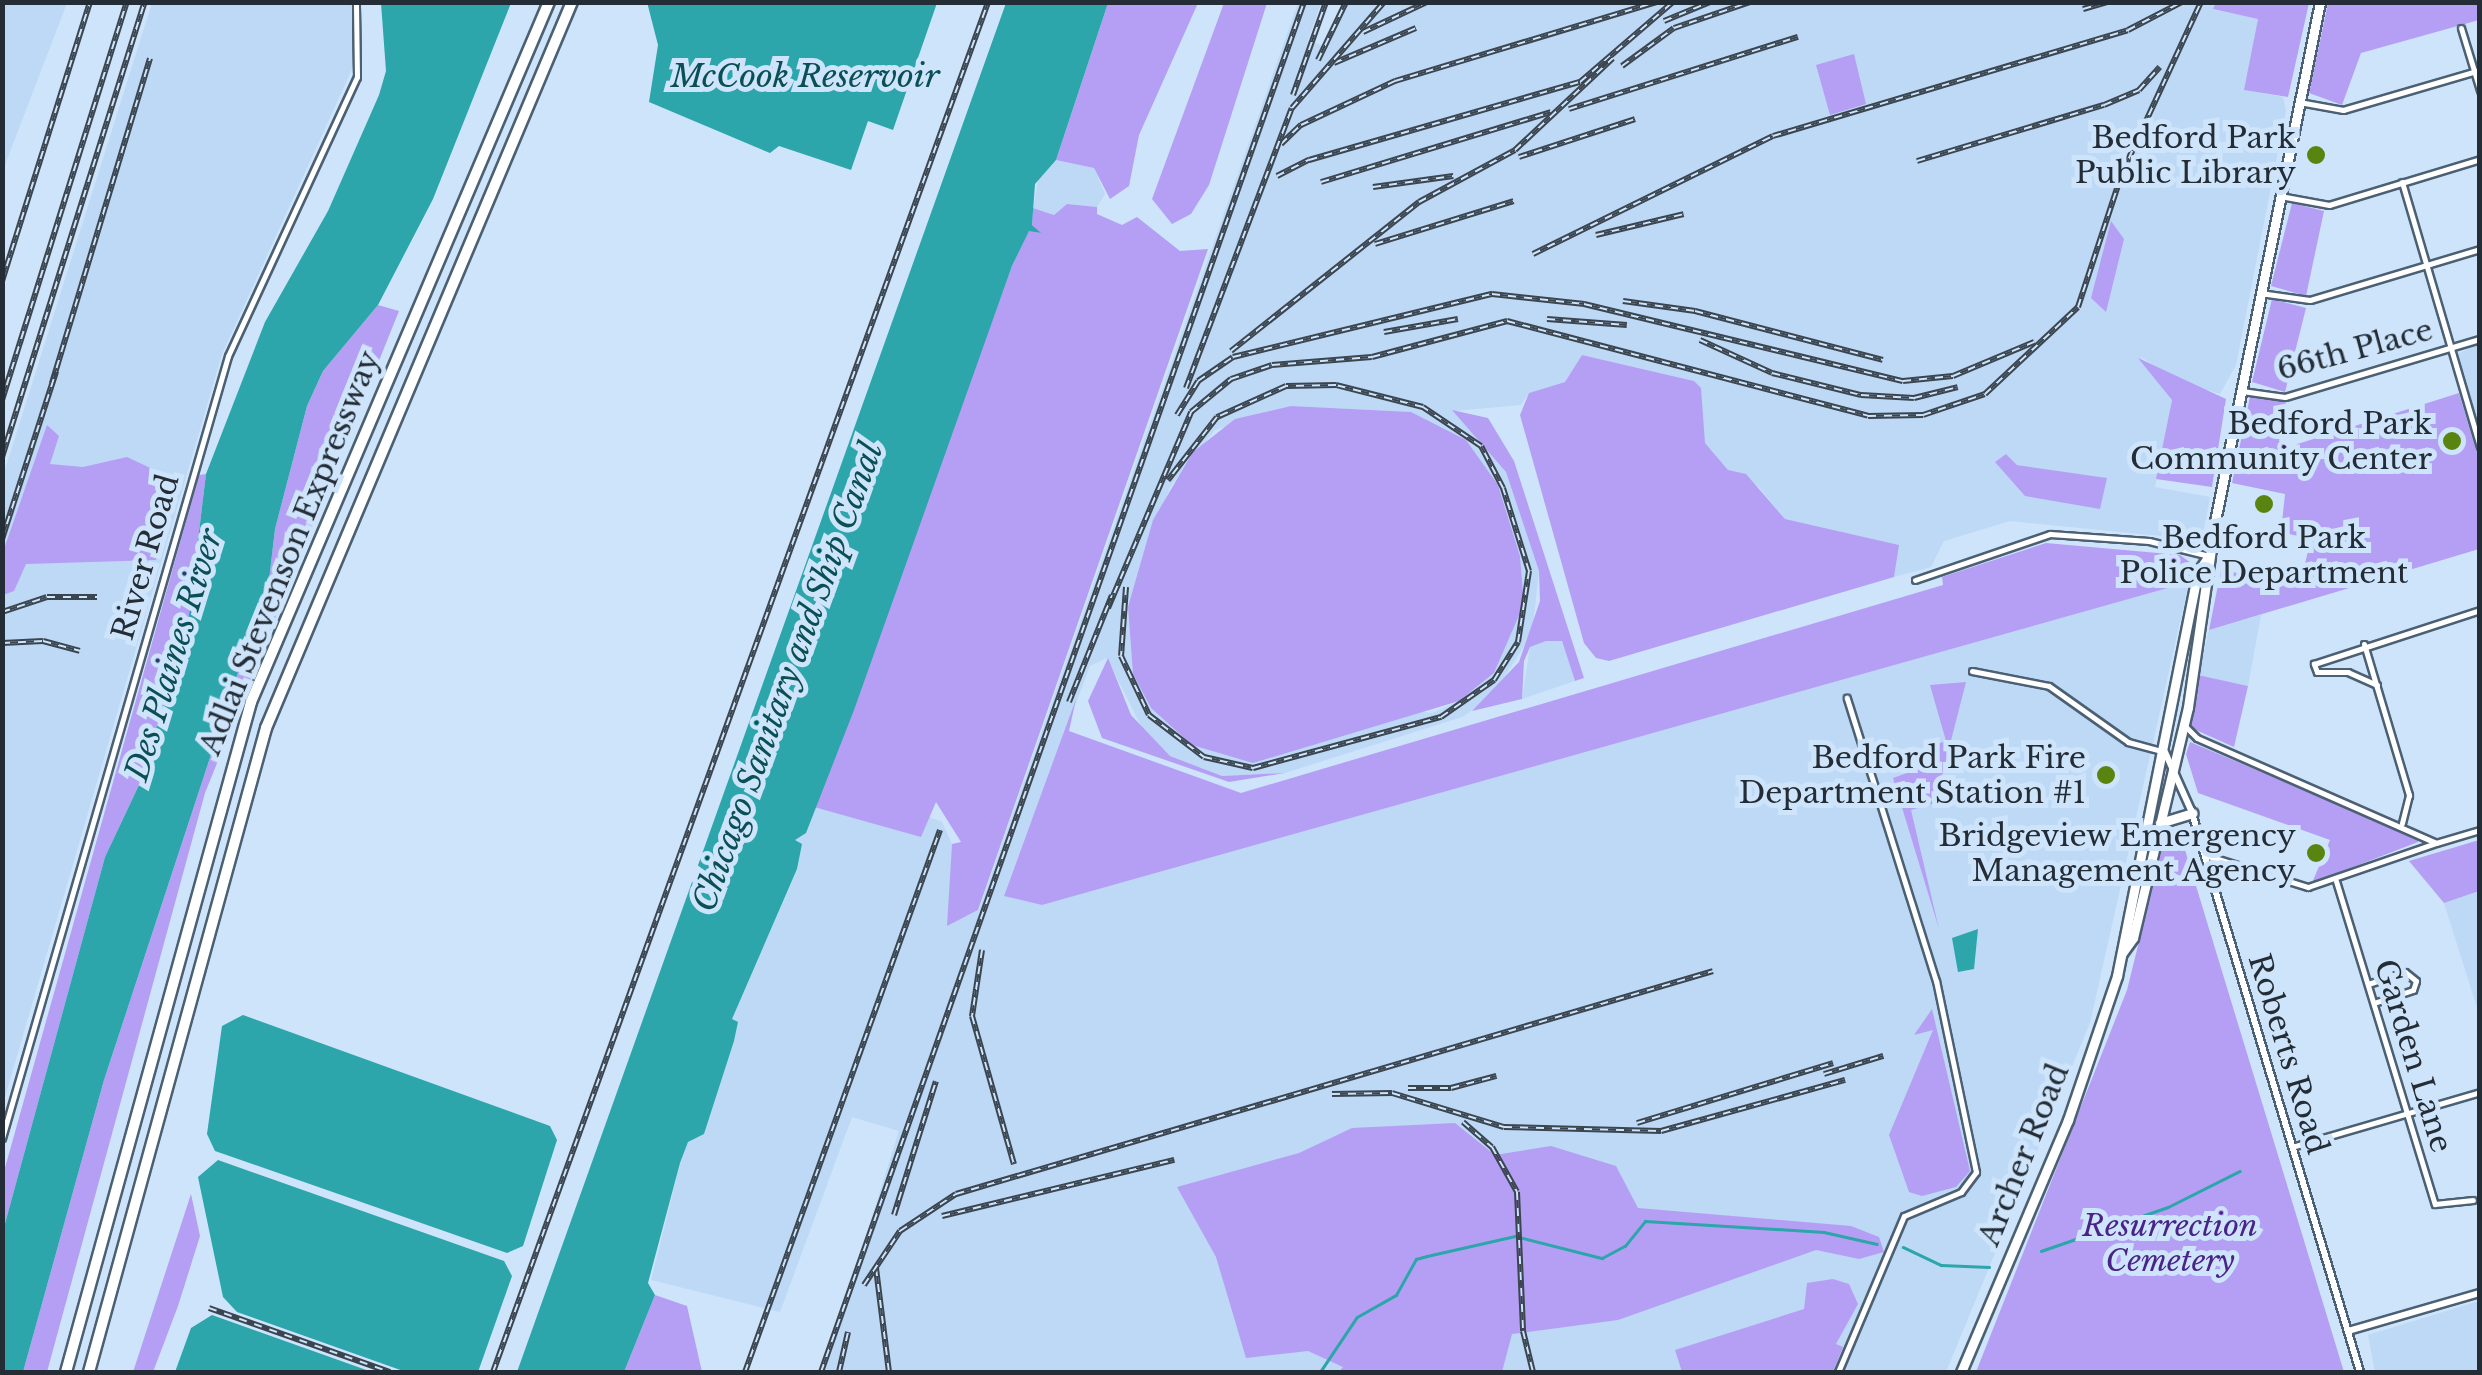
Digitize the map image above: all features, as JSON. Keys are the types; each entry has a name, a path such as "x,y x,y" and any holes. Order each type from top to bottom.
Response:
{"highway":[{"name":"Adlai Stevenson Expressway","path":"66,1372 251,702 549,2"},
{"name":"Adlai Stevenson Expressway","path":"89,1372 266,728 572,2"}],"main road":[{"name":"Archer Road","path":"2122,953 2133,938 2184,725 2209,556 2240,390 2320,2"},
{"name":"Archer Road","path":"1961,1372 2068,1120 2122,953 2198,572 2209,556"},
{"path":"2160,824 2192,814"}],"street":[{"name":"River Road","path":"2,1138 228,356 357,77 356,2"},
{"path":"2461,28 2480,90"},
{"path":"2299,102 2343,110 2477,70"},
{"path":"2280,196 2328,205 2480,159"},
{"path":"2402,182 2480,447"},
{"path":"2260,293 2310,300 2480,249"},
{"name":"66th Place","path":"2240,390 2285,398 2480,339"},
{"path":"1915,580 2050,534 2150,541 2209,556"},
{"path":"2377,685 2315,670 2319,658 2480,610"},
{"path":"2364,644 2409,795 2402,823"},
{"path":"1972,671 2049,686 2128,742 2164,752"},
{"path":"1838,1372 1904,1216 1960,1192 1976,1172 1936,981 1847,698"},
{"path":"2184,725 2196,738 2402,823 2436,843"},
{"path":"2179,742 2196,738"},
{"name":"Roberts Road","path":"2164,752 2192,814 2360,1372"},
{"path":"2204,854 2301,888 2336,881 2480,830"},
{"name":"Garden Lane","path":"2336,881 2434,1204 2472,1200"},
{"path":"2368,984 2405,972 2416,981 2413,990 2374,1003"},
{"path":"2292,1147 2480,1092"},
{"path":"2348,1332 2480,1292"}],"shaded area":[{"path":"1344,2 2216,2 2214,10 2258,18 2245,90 2283,97 2286,111 2236,365 2220,394 2173,379 2140,356 2172,400 2155,487 2210,497 2202,540 2010,521 1944,541 1931,567 1894,577 1898,545 1785,519 1758,486 1728,470 1705,443 1694,381 1582,355 1565,382 1529,393 1521,405 1454,411 1506,472 1539,571 1532,634 1491,698 1462,717 1285,773 1222,776 1170,756 1144,732 1107,658 1090,666 1004,895 1042,905 2189,582 2090,1023 1946,1372 823,1372 899,1131 852,1117 780,1312 651,1280 680,1164 688,1142 704,1134 734,1041 738,1022 731,1020 797,870 802,844 795,840 814,807 920,836 929,817 942,822 952,844 948,925 979,910 1298,3 1321,3 1308,40 1323,46","holes":["1291,406 1411,412 1498,485 1520,556 1524,604 1494,673 1459,701 1432,713 1133,674 1128,607 1170,487 1215,430","2006,454 2017,465 2106,478 2100,508 1996,462"]},
{"path":"2,3 67,3 3,170"},
{"path":"152,3 353,3 354,65 222,354 3,1104 3,476"},
{"path":"1056,160 1094,168 1105,194 1097,207 1067,204 1054,215 1033,208 1039,174"},
{"path":"2479,343 2479,415 2474,416 2456,355"},
{"path":"2261,615 2248,686 2198,675 2209,630"},
{"path":"1562,641 1575,681 1522,699 1530,647"},
{"path":"2479,891 2479,1014 2444,903"},
{"path":"2479,1301 2479,1372 2375,1372 2368,1335"}],"green space":[{"path":"1108,3 1198,3 1139,135 1129,186 1110,199 1094,168 1056,160"},
{"path":"1224,3 1267,3 1209,185 1191,214 1172,224 1152,199"},
{"path":"2216,3 2309,3 2288,97 2244,90 2258,19 2213,9"},
{"path":"2328,3 2479,3 2479,20 2361,53 2342,105 2309,93"},
{"path":"1854,54 1866,104 1830,115 1816,65"},
{"path":"2292,203 2324,211 2306,296 2271,286"},
{"path":"1067,204 1097,207 1097,214 1122,225 1137,217 1180,251 1208,249 978,910 947,926 952,844 961,842 936,802 921,837 814,807 1012,266 1029,230 1040,233 1032,225 1033,208 1054,215"},
{"path":"2111,221 2124,239 2106,312 2091,298"},
{"path":"2272,299 2306,308 2285,392 2252,382"},
{"path":"378,305 399,311 205,793 47,1372 23,1372 104,1080 249,639 265,614 275,529 307,406 323,371"},
{"path":"1582,355 1694,381 1701,388 1705,443 1728,470 1746,474 1785,519 1899,545 1894,577 1609,661 1596,658 1584,643 1520,415 1529,393 1565,382"},
{"path":"2138,358 2226,399 2212,487 2156,479 2172,400"},
{"path":"2459,393 2479,460 2479,549 2209,630 2221,570 2300,584 2311,539 2281,532 2285,494 2232,483 2250,397 2286,402 2279,441 2288,447"},
{"path":"1291,406 1411,412 1466,440 1498,485 1520,556 1524,604 1494,673 1459,701 1253,763 1192,745 1151,708 1133,674 1128,607 1153,520 1193,452 1235,419"},
{"path":"1452,410 1488,418 1514,461 1584,678 1575,681 1562,641 1546,641 1530,647 1524,661 1522,699 1472,711 1519,662 1540,601 1539,571 1506,472"},
{"path":"47,425 59,436 50,464 83,467 127,457 178,481 156,560 26,564 14,591 3,595 3,552"},
{"path":"2006,454 2017,465 2107,478 2100,509 2025,496 1995,462"},
{"path":"206,474 188,623 139,785 105,857 3,1231 3,1175 199,475"},
{"path":"2046,543 2180,555 2191,563 2189,582 1042,905 1004,896 1076,699 1069,731 1241,793 1943,585 1942,577"},
{"path":"1108,658 1131,715 1170,756 1222,776 1285,773 1229,782 1102,738 1088,701"},
{"path":"2198,675 2248,686 2234,747 2189,727"},
{"path":"1966,682 1935,803 1911,810 1939,929 1893,778 1907,773 1903,755 1946,741 1930,685"},
{"path":"2190,742 2417,837 2418,842 2312,883 2330,840 2198,793 2186,754"},
{"name":"Resurrection Cemetery","path":"2179,830 2344,1372 1976,1372 2127,990 2166,833"},
{"path":"2479,840 2479,891 2444,903 2409,861"},
{"path":"1932,1009 1970,1171 1956,1187 1922,1196 1909,1192 1889,1135 1933,1030 1914,1035"},
{"path":"1455,1123 1495,1155 1551,1146 1616,1166 1638,1208 1851,1226 1879,1237 1884,1252 1859,1259 1816,1250 1618,1320 1512,1334 1502,1372 1339,1372 1343,1367 1308,1351 1246,1358 1216,1257 1177,1187 1299,1153 1352,1128"},
{"path":"191,1194 200,1236 178,1306 153,1372 133,1372"},
{"path":"1833,1279 1849,1284 1858,1304 1836,1344 1843,1347 1833,1372 1682,1372 1675,1350 1804,1309 1807,1283"},
{"path":"655,1295 687,1306 702,1372 624,1372"}],"water":[{"name":"McCook Reservoir","path":"647,2 937,3 893,130 868,121 851,170 779,146 770,153 649,102 658,45"},
{"path":"381,3 511,3 433,199 378,305 323,371 307,406 275,529 265,614 249,639 104,1080 23,1372 3,1372 3,1231 105,857 139,785 188,623 206,474 265,322 328,211 379,95 386,71"},
{"name":"Chicago Sanitary and Ship Canal","path":"1006,3 1108,3 1056,160 1035,184 1032,225 1041,233 1029,231 1012,266 854,710 806,833 795,840 802,844 797,869 732,1019 738,1022 734,1041 704,1134 688,1142 680,1163 648,1283 655,1295 624,1372 517,1372"},
{"path":"1978,929 1974,969 1958,972 1952,938"},
{"path":"243,1015 550,1126 557,1140 523,1246 507,1253 215,1151 207,1134 222,1026"},
{"path":"218,1160 504,1261 512,1276 478,1372 406,1372 237,1312 223,1297 198,1177"},
{"path":"212,1315 372,1372 175,1372 191,1328"}],"waterway":[{"path":"2041,1251 2168,1207 2240,1171"},
{"path":"1320,1372 1357,1317 1396,1295 1416,1259 1427,1256 1515,1236 1602,1258 1625,1246 1645,1221 1824,1232 1877,1244"},
{"path":"1903,1247 1941,1265 1989,1267"}],"railway":[{"path":"2,281 90,2"},
{"path":"2,400 127,2"},
{"path":"2,457 145,2"},
{"path":"493,1372 988,2"},
{"path":"821,1372 1304,2"},
{"path":"1293,95 1326,2"},
{"path":"1318,60 1346,2"},
{"path":"1186,388 1292,108 1384,2"},
{"path":"1363,32 1427,2"},
{"path":"1281,144 1301,125 1395,81 1657,2"},
{"path":"1277,176 1309,160 1580,82 1673,2"},
{"path":"1664,21 1710,2"},
{"path":"1622,66 1674,28 1750,2"},
{"path":"2083,9 2107,2"},
{"path":"1533,254 1773,136 2128,30 2182,2"},
{"path":"1108,608 1191,412 1231,379 1272,365 1372,357 1507,321 1868,416 1923,415 1985,394 2078,307 2122,173 2201,2"},
{"path":"1334,63 1416,28"},
{"path":"1569,109 1798,37"},
{"path":"52,383 150,58"},
{"path":"1231,351 1419,202 1515,150 1613,58"},
{"path":"1917,161 2104,105 2139,90 2160,67"},
{"path":"1321,182 1551,112"},
{"path":"1519,157 1635,119"},
{"path":"1373,187 1453,176"},
{"path":"1375,244 1514,201"},
{"path":"1596,235 1684,214"},
{"path":"1177,415 1198,381 1233,357 1492,294 1584,304 1903,381 1953,376 2034,342"},
{"path":"1623,301 1695,311 1883,360"},
{"path":"1384,332 1458,319"},
{"path":"1547,319 1627,325"},
{"path":"1700,340 1772,373 1861,395 1914,398 1958,387"},
{"path":"2,539 56,372"},
{"path":"1126,587 1121,656 1149,715 1204,757 1253,768 1441,717 1494,680 1518,642 1529,571 1503,488 1481,446 1423,407 1336,385 1286,386 1217,417 1168,480"},
{"path":"1069,702 1112,595"},
{"path":"2,612 47,597 97,597"},
{"path":"2,643 43,641 80,651"},
{"path":"745,1372 940,830"},
{"path":"982,950 972,1016 1014,1164"},
{"path":"864,1285 900,1231 956,1194 1713,971"},
{"path":"1824,1074 1883,1056"},
{"path":"1637,1123 1833,1063"},
{"path":"1408,1088 1451,1088 1496,1076"},
{"path":"1332,1094 1392,1093 1504,1127 1661,1131 1845,1080"},
{"path":"894,1215 936,1081"},
{"path":"1463,1122 1492,1147 1517,1192 1523,1331 1533,1372"},
{"path":"942,1216 1174,1160"},
{"path":"876,1268 889,1372"},
{"path":"209,1308 390,1372"},
{"path":"839,1372 848,1332"}],"place":[{"name":"Bedford Park Public Library","path":"2316,155"},
{"name":"Bedford Park Community Center","path":"2452,441"},
{"name":"Bedford Park Police Department","path":"2264,504"},
{"name":"Bedford Park Fire Department Station #1","path":"2106,775"},
{"name":"Bridgeview Emergency Management Agency","path":"2316,853"}],"water label":[{"name":"Des Plaines River","path":"174,655"}]}
